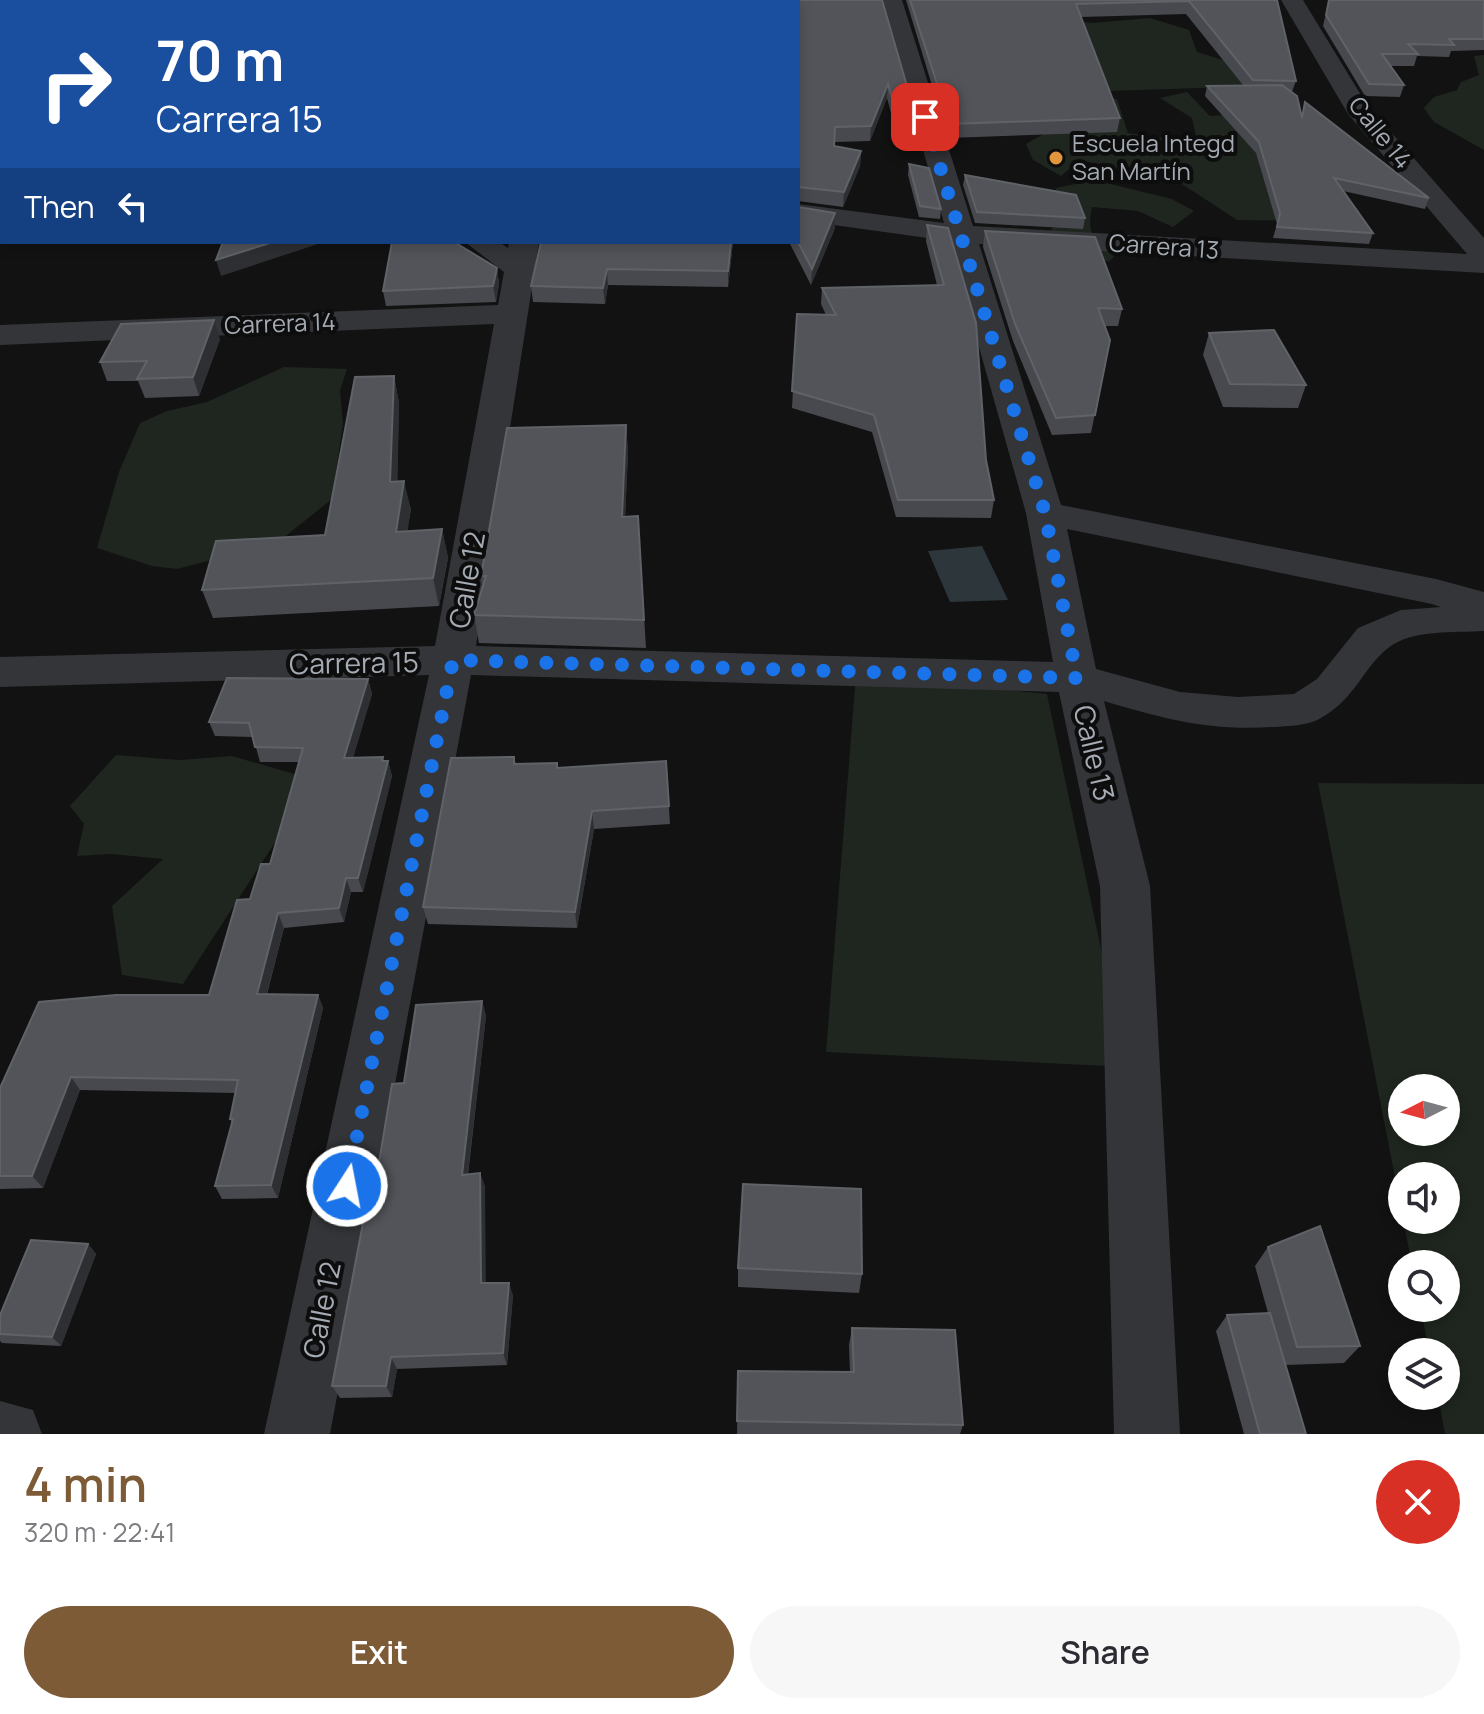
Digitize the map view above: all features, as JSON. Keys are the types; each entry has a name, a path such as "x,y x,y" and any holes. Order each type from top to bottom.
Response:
{"street":[{"name":"Calle 13","path":"891,0 1045,513 1077,678 1125,886 1147,1434"},
{"name":"Calle 14","path":"1292,0 1357,109 1484,256"},
{"name":"Carrera 13","path":"800,212 959,234 1484,264"},
{"path":"482,244 518,275"},
{"name":"Carrera 14","path":"0,335 518,275"},
{"name":"Calle 12","path":"297,1434 453,660 518,275"},
{"path":"1045,513 1436,592 1484,606"},
{"name":"Carrera 15","path":"0,672 453,660 1077,678 1180,708 1238,713 1303,709 1332,690 1373,638 1401,624 1484,617"},
{"path":"0,1434 9,1434"}],"shaded area":[{"path":"1038,17 1092,23 1150,18 1189,30 1197,52 1226,61 1261,86 1050,93"},
{"path":"1484,55 1484,150 1434,122 1424,108 1434,97 1457,90 1461,82 1479,75 1474,56"},
{"path":"1187,92 1210,116 1268,112 1326,221 1237,220 1182,184 1080,160 1061,176 1033,160 1026,144 1054,128 1055,96 1117,99 1128,133 1165,138 1196,136 1192,118 1160,98"},
{"path":"1094,180 1172,199 1194,211 1173,227 1138,211 1092,207 1090,225 1094,236 1120,249 1110,261 1061,264 1036,255 1059,217 1056,188"},
{"path":"284,367 347,369 340,391 343,424 332,499 277,543 177,569 152,566 97,548 119,472 140,423 167,411 207,402"},
{"path":"982,546 1008,600 950,602 928,551"},
{"path":"856,675 1047,694 1126,1067 826,1052"},
{"path":"116,755 179,760 232,756 315,780 310,810 274,844 183,984 122,975 112,906 163,859 111,854 77,856 84,824 70,806"},
{"path":"1318,783 1484,784 1484,1434 1445,1434 1441,1410 1460,1410 1460,1338 1426,1338 1424,1322 1460,1322 1460,1250 1409,1250 1406,1234 1460,1234 1460,1162 1392,1162 1389,1146 1460,1146 1460,1074 1388,1074 1388,1141"}],"building":[{"path":"800,0 882,0 918,124 900,125 888,84 871,126 835,127 834,146 861,151 844,192 800,187"},
{"path":"910,0 1277,0 1296,81 1253,80 1189,1 1076,4 1120,118 950,124"},
{"path":"1329,0 1484,0 1484,39 1449,39 1454,45 1408,44 1418,54 1382,54 1404,85 1369,84 1326,15"},
{"path":"1282,85 1297,96 1302,118 1305,102 1429,198 1334,178 1373,233 1277,227 1280,213 1259,142 1207,86"},
{"path":"909,164 929,168 941,209 920,206"},
{"path":"965,175 1076,195 1085,218 977,212"},
{"path":"800,207 835,213 812,269 799,244"},
{"path":"927,225 948,228 976,323 986,460 994,500 898,500 874,415 792,391 797,314 836,315 822,288 944,285"},
{"path":"985,231 1095,237 1122,309 1098,308 1110,340 1095,415 1056,418 1015,324"},
{"path":"222,244 267,244 216,260"},
{"path":"392,244 457,244 497,268 493,286 383,291"},
{"path":"541,244 731,244 728,271 607,269 603,288 531,286"},
{"path":"214,320 193,377 137,379 147,361 100,362 121,324"},
{"path":"1274,330 1306,385 1230,384 1209,333"},
{"path":"394,376 390,482 404,481 396,532 442,529 433,578 202,590 216,541 325,535 355,377"},
{"path":"626,425 622,517 638,516 644,620 474,615 486,576 481,576 507,428"},
{"path":"227,678 368,679 344,758 383,757 382,761 388,761 358,878 346,878 339,908 278,913 257,994 318,995 271,1185 215,1186 233,1119 230,1119 238,1080 71,1077 32,1176 0,1176 0,1088 39,1002 116,995 209,995 237,900 250,899 261,864 270,864 303,748 255,747 249,723 209,722"},
{"path":"514,757 514,764 557,763 557,768 666,761 669,806 592,811 575,912 423,907 451,758"},
{"path":"482,1001 462,1175 480,1173 481,1283 509,1283 503,1353 391,1357 386,1386 332,1386 371,1181 376,1181 392,1084 404,1083 416,1005"},
{"path":"743,1184 861,1189 862,1274 738,1268"},
{"path":"1320,1226 1360,1346 1297,1347 1268,1247"},
{"path":"31,1240 88,1244 52,1337 0,1334 0,1315"},
{"path":"1270,1313 1306,1434 1260,1434 1227,1315"},
{"path":"852,1328 955,1330 963,1425 737,1421 738,1371 854,1372"}],"place":[{"name":"Escuela Integd San Martín","path":"1056,158"}],"route":[{"path":"347,1186 453,660 1077,678 1045,513 925,117"}]}
